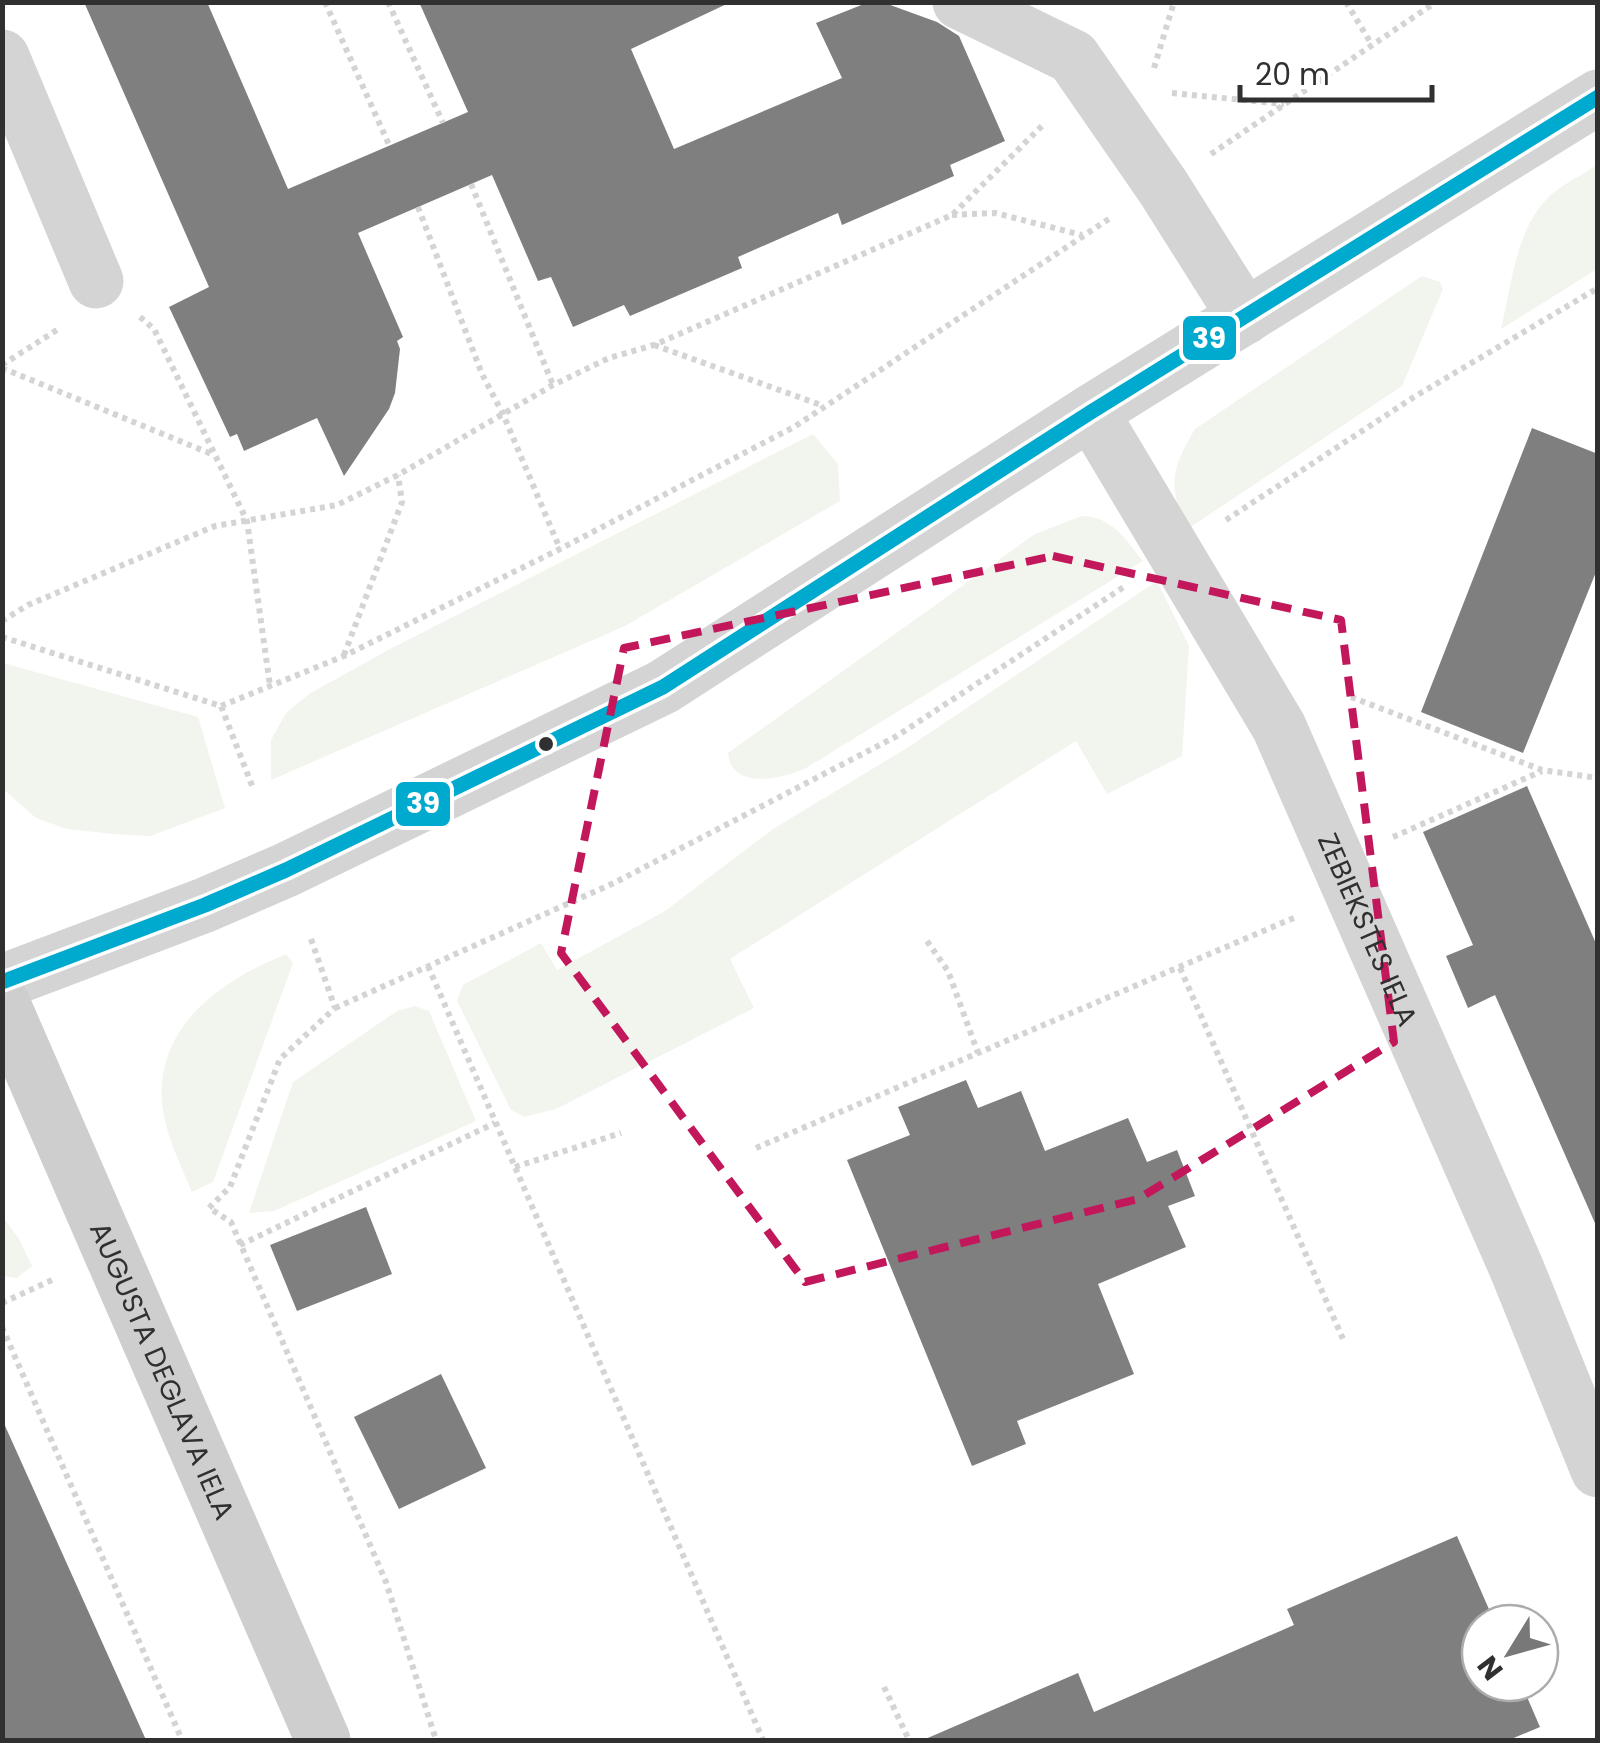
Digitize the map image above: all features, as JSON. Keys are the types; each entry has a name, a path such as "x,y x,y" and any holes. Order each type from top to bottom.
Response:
{"main road":[{"name":"AUGUSTA DEGLAVA IELA","path":"2,1002 323,1740"}],"street":[{"path":"960,2 1073,57 1163,187 1245,317"},
{"path":"2,57 96,281"},
{"path":"2,982 286,870 663,687 1091,412 1598,98"},
{"name":"ZEBIEKSTES IELA","path":"1091,412 1280,727 1516,1267 1598,1470"}],"path":[{"path":"325,2 390,146"},
{"path":"388,2 443,123"},
{"path":"1346,2 1372,46"},
{"path":"2,637 221,706 344,656 794,427 1083,235 1163,187 1436,2"},
{"path":"952,216 1064,104 1092,83"},
{"path":"1167,93 1286,104"},
{"path":"471,184 553,385"},
{"path":"418,207 482,374 560,549"},
{"path":"2,620 28,605 216,526 337,505 398,476 553,385 609,358 654,344 952,216 996,213 1083,235"},
{"path":"96,281 154,329 247,521 270,686"},
{"path":"436,1740 386,1582 231,1222 208,1208 230,1187 280,1059 335,1008 614,882 897,736 1414,397 1598,288"},
{"path":"654,344 822,406"},
{"path":"2,368 216,456"},
{"path":"344,656 402,502 398,476"},
{"path":"1350,697 1542,770 1598,778"},
{"path":"221,706 254,788"},
{"path":"1378,844 1542,770"},
{"path":"756,1148 1352,892"},
{"path":"311,939 335,1008"},
{"path":"927,941 948,972 978,1053"},
{"path":"428,966 763,1740"},
{"path":"1180,968 1344,1339"},
{"path":"240,1245 495,1123"},
{"path":"515,1167 621,1134"},
{"path":"2,1303 52,1280"},
{"path":"2,1327 182,1740"},
{"path":"884,1687 909,1740"}],"highlighted area":[{"path":"1053,556 1341,620 1394,1042 1138,1199 805,1282 561,953 624,648"}],"shaded area":[{"path":"1597,165 1597,269 1501,329 1516,262 1535,214 1557,190"},
{"path":"1422,276 1440,282 1443,289 1402,386 1189,528 1177,501 1175,478 1181,455 1195,429"},
{"path":"813,434 838,464 840,501 625,626 271,780 271,740 286,713 309,694"},
{"path":"1082,516 1110,525 1143,561 806,768 785,776 759,779 738,773 731,765 728,753 1035,534"},
{"path":"1157,581 1189,646 1182,756 1107,794 1076,741 730,959 754,1008 556,1109 524,1117 511,1110 457,1001 463,985 541,943 557,970 665,911 773,829 907,748"},
{"path":"3,663 198,717 225,808 150,836 67,829 36,818 3,789"},
{"path":"286,954 293,963 213,1182 192,1192 174,1149 162,1104 163,1076 170,1051 181,1029 217,992"},
{"path":"415,1006 429,1011 476,1121 274,1211 249,1213 293,1082 397,1011"},
{"path":"3,1217 32,1266 17,1278 3,1276"}],"building":[{"path":"84,2 207,2 288,189 468,112 419,2 731,2 631,49 674,149 842,78 816,23 869,2 882,2 937,22 959,36 1005,141 950,165 954,176 842,225 838,213 738,257 742,268 630,316 624,305 573,327 551,277 538,281 492,175 358,233 403,337 397,341 400,349 395,393 389,409 344,476 317,418 244,451 237,434 230,437 169,307 209,287"},
{"path":"1532,428 1598,454 1598,567 1523,753 1421,712"},
{"path":"1527,786 1598,948 1598,1230 1495,995 1468,1008 1446,956 1473,945 1423,832"},
{"path":"966,1080 978,1108 1021,1091 1045,1151 1128,1118 1147,1162 1177,1150 1195,1196 1168,1206 1186,1247 1098,1284 1134,1374 1017,1421 1026,1444 972,1466 847,1160 910,1135 898,1107"},
{"path":"366,1207 392,1274 297,1311 270,1245"},
{"path":"441,1374 486,1468 399,1509 354,1417"},
{"path":"2,1419 146,1740 2,1740"},
{"path":"1457,1536 1486,1603 1460,1603 1460,1703 1530,1703 1540,1727 1509,1740 923,1740 1078,1673 1094,1712 1294,1625 1287,1609"}],"transit line":[{"name":"39","path":"2,982 286,870 663,687 1091,412 1598,97"}]}
